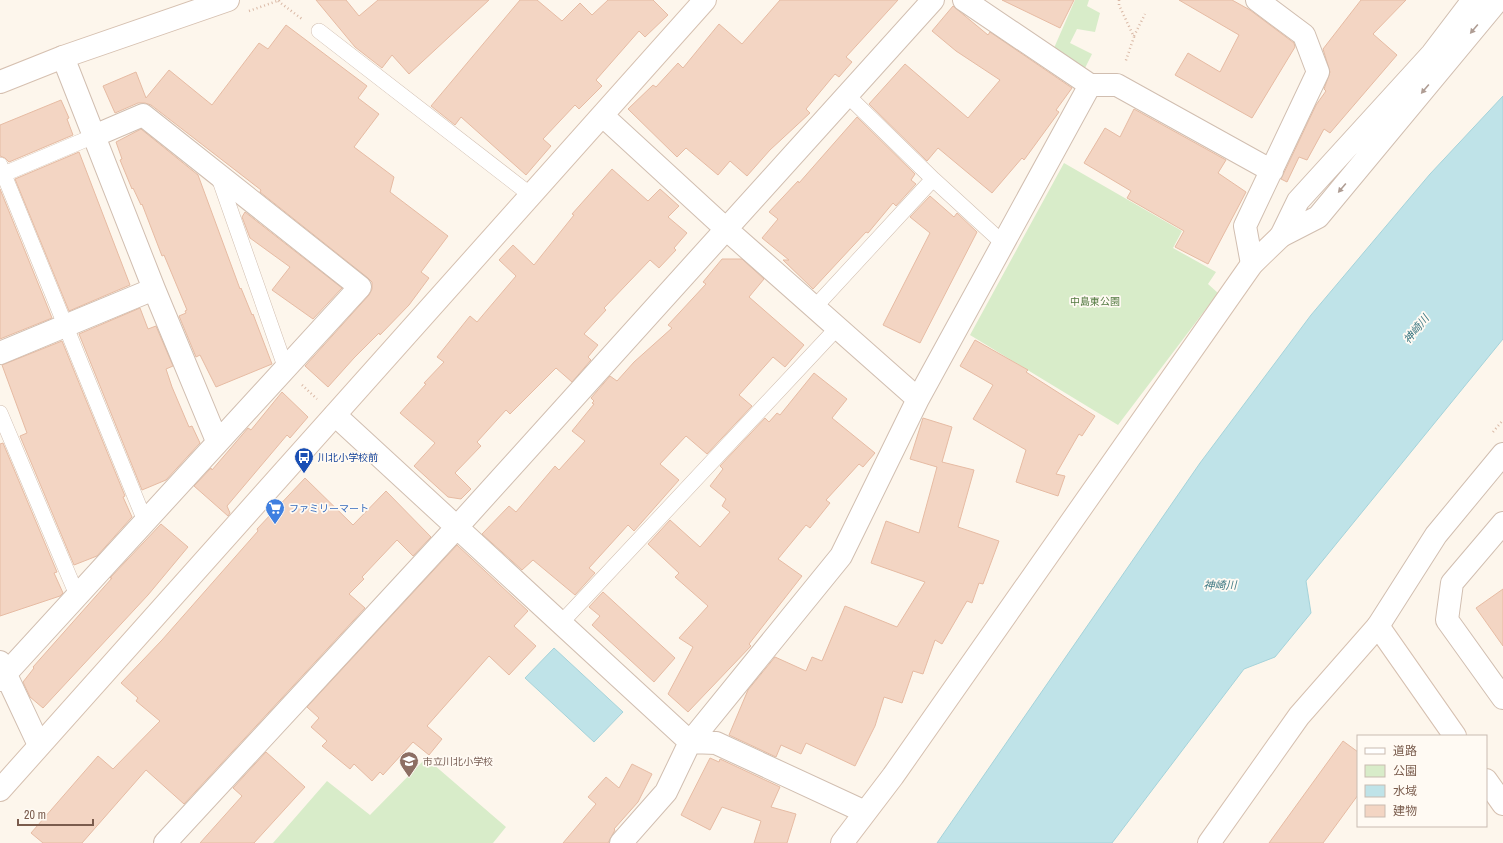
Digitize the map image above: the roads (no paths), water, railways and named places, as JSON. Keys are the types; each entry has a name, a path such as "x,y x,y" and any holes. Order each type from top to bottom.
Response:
{"street":[{"path":"0,82 63,57 228,0"},
{"path":"0,790 334,415 532,196 705,0"},
{"path":"164,843 456,527 933,0"},
{"path":"964,0 1090,84 1117,85 1272,170"},
{"path":"1252,264 1245,226 1318,72 1304,35 1257,0"},
{"path":"1281,236 1298,201 1432,54 1473,0"},
{"path":"842,843 893,776 1252,264 1281,236 1318,217 1498,0"},
{"path":"63,57 154,289 217,441"},
{"path":"621,843 666,792 690,742 841,556 918,399 1090,84"},
{"path":"39,745 2,672 77,595 360,287 143,115 94,136"},
{"path":"603,116 918,399"},
{"path":"0,354 154,289"},
{"path":"334,415 690,742 716,743 865,812"},
{"path":"1209,843 1299,716 1378,626 1436,535 1503,454"},
{"path":"1503,523 1452,583 1447,620 1503,698"},
{"path":"1378,626 1454,735"},
{"path":"1487,781 1503,804"}],"lane":[{"path":"319,31 532,196"},
{"path":"847,95 933,179 1004,244"},
{"path":"94,136 2,170 145,521"},
{"path":"218,174 286,369"},
{"path":"815,307 933,179"},
{"path":"561,623 838,328"},
{"path":"0,414 77,595"}],"water":[{"name":"神崎川","path":"1503,96 1503,339 1306,581 1311,613 1275,657 1244,669 1112,843 937,843 1200,463 1311,315 1430,174"},
{"path":"554,648 623,712 594,742 525,678"}],"place":[{"name":"川北小学校前","path":"304,474"},
{"name":"ファミリーマート","path":"275,525"},
{"name":"市立川北小学校","path":"409,778"}],"park label":[{"name":"中島東公園","path":"1095,301"}]}
